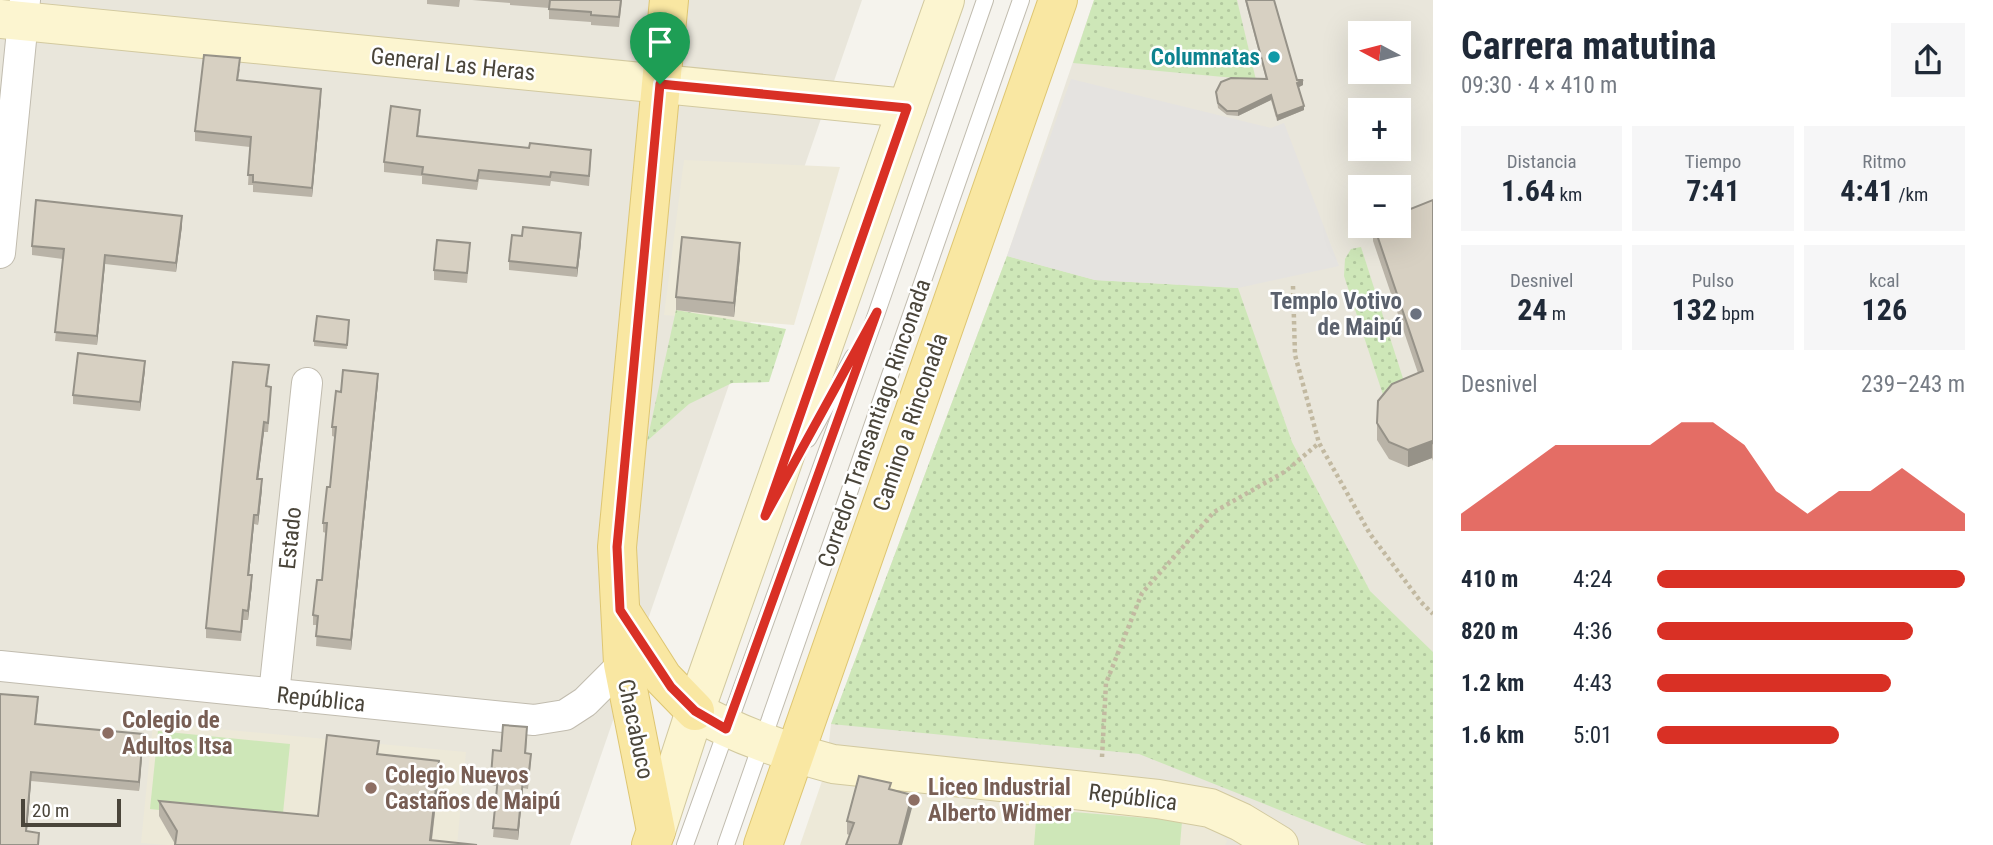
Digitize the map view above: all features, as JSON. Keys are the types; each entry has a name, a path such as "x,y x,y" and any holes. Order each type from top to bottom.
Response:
{"main road":[{"name":"Chacabuco","path":"664,840 623,664 617,547 669,0"},
{"name":"Camino a Rinconada","path":"763,845 778,748 1058,0"},
{"path":"620,610 663,678 711,720"}],"street":[{"path":"664,840 711,720 765,516 945,0"},
{"name":"General Las Heras","path":"16,14 907,108"},
{"path":"0,253 16,14"},
{"name":"Estado","path":"274,694 307,383"},
{"name":"República","path":"0,666 534,720 565,715 585,702 623,664"},
{"name":"República","path":"711,720 778,748 833,764 1102,793 1210,808 1241,822 1279,845"}],"lane":[{"name":"Corredor Transantiago Rinconada","path":"711,720 877,312 985,0"},
{"name":"Corredor Transantiago Rinconada","path":"726,845 778,748 1021,0"},
{"name":"Corredor Transantiago Rinconada","path":"765,516 877,312"}],"path":[{"path":"1293,286 1295,355 1319,443 1370,534 1433,614"},
{"path":"1102,793 1106,683 1142,593 1214,512 1286,471 1319,443"}],"shaded area":[{"path":"0,0 862,0 570,845 0,845"},
{"path":"1094,0 1433,0 1433,845 809,845 821,814 831,724 1007,256"},
{"path":"1071,79 1271,128 1284,123 1339,266 1238,288 1095,280 1007,256"},
{"path":"684,160 840,167 794,325 664,315"},
{"path":"153,723 466,752 457,845 141,843"},
{"name":"Liceo Industrial Alberto Widmer","path":"822,781 1204,818 1227,841 1225,845 800,845"}],"green space":[{"path":"1094,0 1237,0 1256,80 1073,63"},
{"path":"1361,247 1408,394 1387,407 1344,276 1345,259 1351,249"},
{"path":"1007,256 1095,280 1238,288 1292,442 1370,591 1433,652 1433,845 1367,845 1139,754 831,724"},
{"path":"676,310 786,329 769,382 732,383 689,404 647,441"},
{"path":"158,731 290,744 282,823 150,809"},
{"path":"1037,809 1182,821 1180,845 1034,845"}],"building":[{"path":"550,0 621,0 619,17 549,9"},
{"name":"Columnatas","path":"1246,0 1274,0 1297,80 1303,80 1297,83 1304,106 1277,116 1271,95 1238,111 1227,111 1218,103 1216,92 1221,82 1231,78 1267,79"},
{"path":"204,55 240,58 237,80 321,89 312,188 253,182 253,175 248,175 251,137 195,131"},
{"path":"391,106 420,110 417,136 529,148 530,143 591,150 589,176 551,172 550,177 479,170 477,181 422,174 423,167 384,162"},
{"path":"36,200 182,216 176,263 105,255 97,336 55,332 64,249 32,246"},
{"name":"Templo Votivo de Maipú","path":"1433,200 1433,444 1432,441 1408,450 1389,442 1377,423 1378,401 1392,384 1423,371 1378,238 1411,238 1411,209"},
{"path":"523,227 581,233 577,268 509,261 512,235 522,236"},
{"path":"682,237 740,243 734,303 676,297"},
{"path":"437,240 470,243 467,273 434,270"},
{"path":"317,316 349,320 347,345 314,341"},
{"path":"78,353 145,361 140,402 73,395"},
{"path":"233,362 269,365 266,386 271,387 268,423 264,422 257,479 262,479 258,515 254,515 248,575 252,575 248,611 243,610 241,632 206,628"},
{"path":"343,370 378,374 351,640 316,636 318,616 313,615 317,580 322,580 327,523 323,523 327,487 330,487 336,427 332,427 336,391 341,392"},
{"path":"0,694 38,697 35,724 143,734 139,782 31,772 26,831 39,833 38,845 0,845"},
{"path":"503,725 527,727 525,753 531,754 528,780 523,779 518,830 493,828 498,777 491,776 493,750 501,751"},
{"path":"327,735 379,741 377,754 439,761 430,840 477,845 175,845 177,831 159,801 318,816"},
{"path":"859,776 891,783 889,789 912,795 899,845 846,845 854,823 847,821"}],"place":[{"name":"Columnatas","path":"1274,57"},
{"name":"Templo Votivo de Maipú","path":"1416,314"},
{"name":"Colegio de Adultos Itsa","path":"108,733"},
{"name":"Colegio Nuevos Castaños de Maipú","path":"371,788"},
{"name":"Liceo Industrial Alberto Widmer","path":"914,800"}],"route":[{"path":"660,84 907,108 765,516 877,312 726,729 695,711 671,687 620,610 617,547 660,84"}]}
